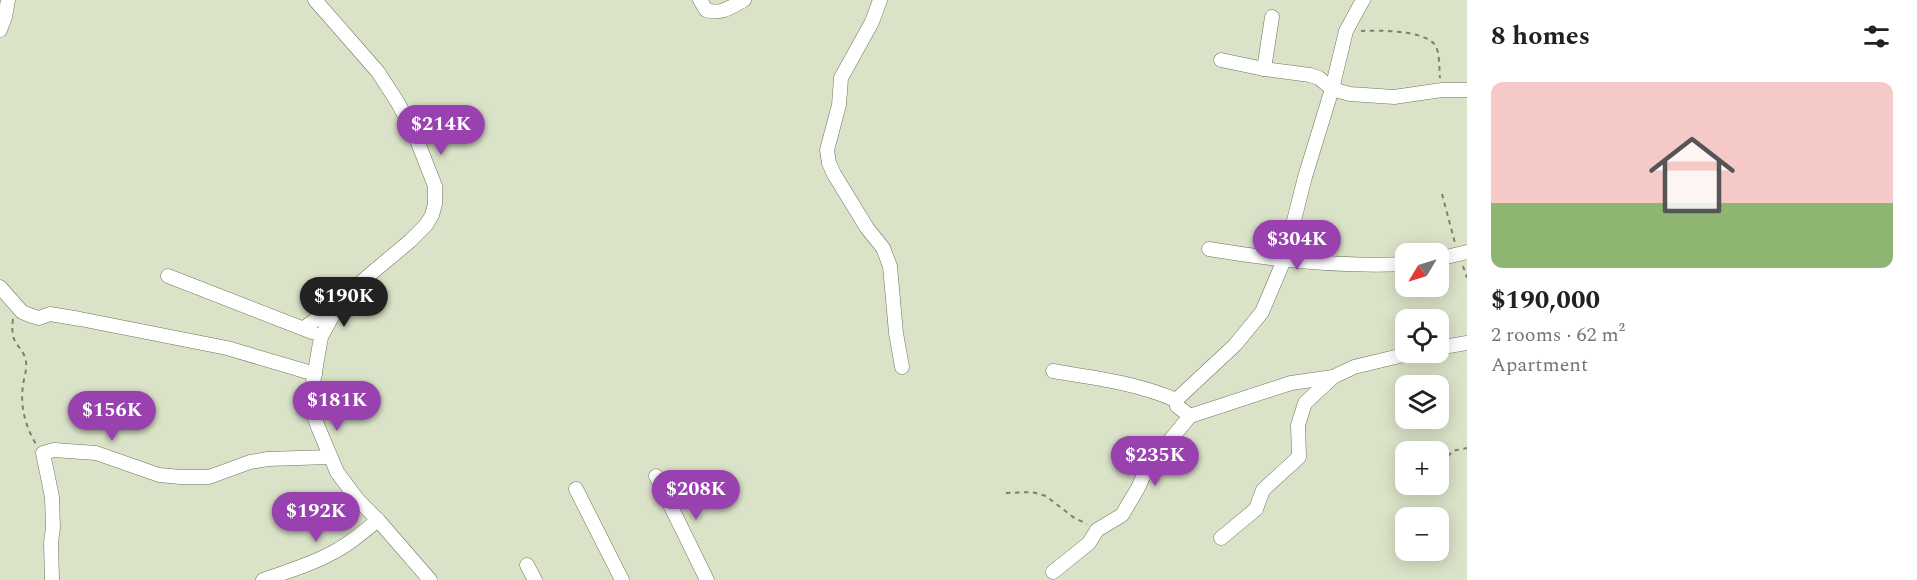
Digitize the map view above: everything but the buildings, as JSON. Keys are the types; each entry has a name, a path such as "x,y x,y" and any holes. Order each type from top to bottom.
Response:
{"street":[{"path":"0,30 8,0"},
{"path":"304,328 338,304 426,225 435,204 435,186 415,135 398,103 378,72 315,0"},
{"path":"700,0 706,10 715,13 744,0"},
{"path":"880,0 868,30 840,78 839,105 827,150 834,174 861,219 882,248 890,266 896,333 902,367"},
{"path":"1176,400 1200,380 1252,327 1262,312 1284,260 1305,177 1332,90 1346,31 1363,0"},
{"path":"1264,69 1272,17"},
{"path":"1221,60 1310,75 1318,78 1332,90 1350,94 1394,97 1442,90 1467,90"},
{"path":"1209,249 1284,260 1362,265 1395,264"},
{"path":"168,276 304,328 321,337"},
{"path":"0,287 22,312 39,318 50,314 227,348 315,374"},
{"path":"338,304 321,337 312,389 313,412 329,457 357,499 430,580"},
{"path":"1449,346 1467,343"},
{"path":"1053,572 1089,543 1097,530 1122,515 1150,461 1190,416 1291,383 1333,377 1354,367 1395,357"},
{"path":"1053,371 1116,381 1154,391 1176,400"},
{"path":"1221,538 1256,509 1261,492 1299,457 1298,425 1301,414 1307,401 1333,377"},
{"path":"1308,381 1317,393"},
{"path":"1176,400 1177,406 1190,416"},
{"path":"52,580 51,497 43,453 54,450 96,453 159,475 199,477 222,473 250,462 268,459 329,457"},
{"path":"656,476 707,580"},
{"path":"576,489 622,580"},
{"path":"263,580 327,556 353,540 378,520"},
{"path":"527,565 535,580"}],"path":[{"path":"1346,31 1406,32 1432,42 1436,46 1442,90"},
{"path":"1442,194 1463,253"},
{"path":"17,308 11,329 13,341 26,361 21,398 23,413 33,440 43,458"},
{"path":"1449,455 1452,451 1467,448"},
{"path":"1006,493 1032,492 1046,496 1072,517 1097,530"}]}
